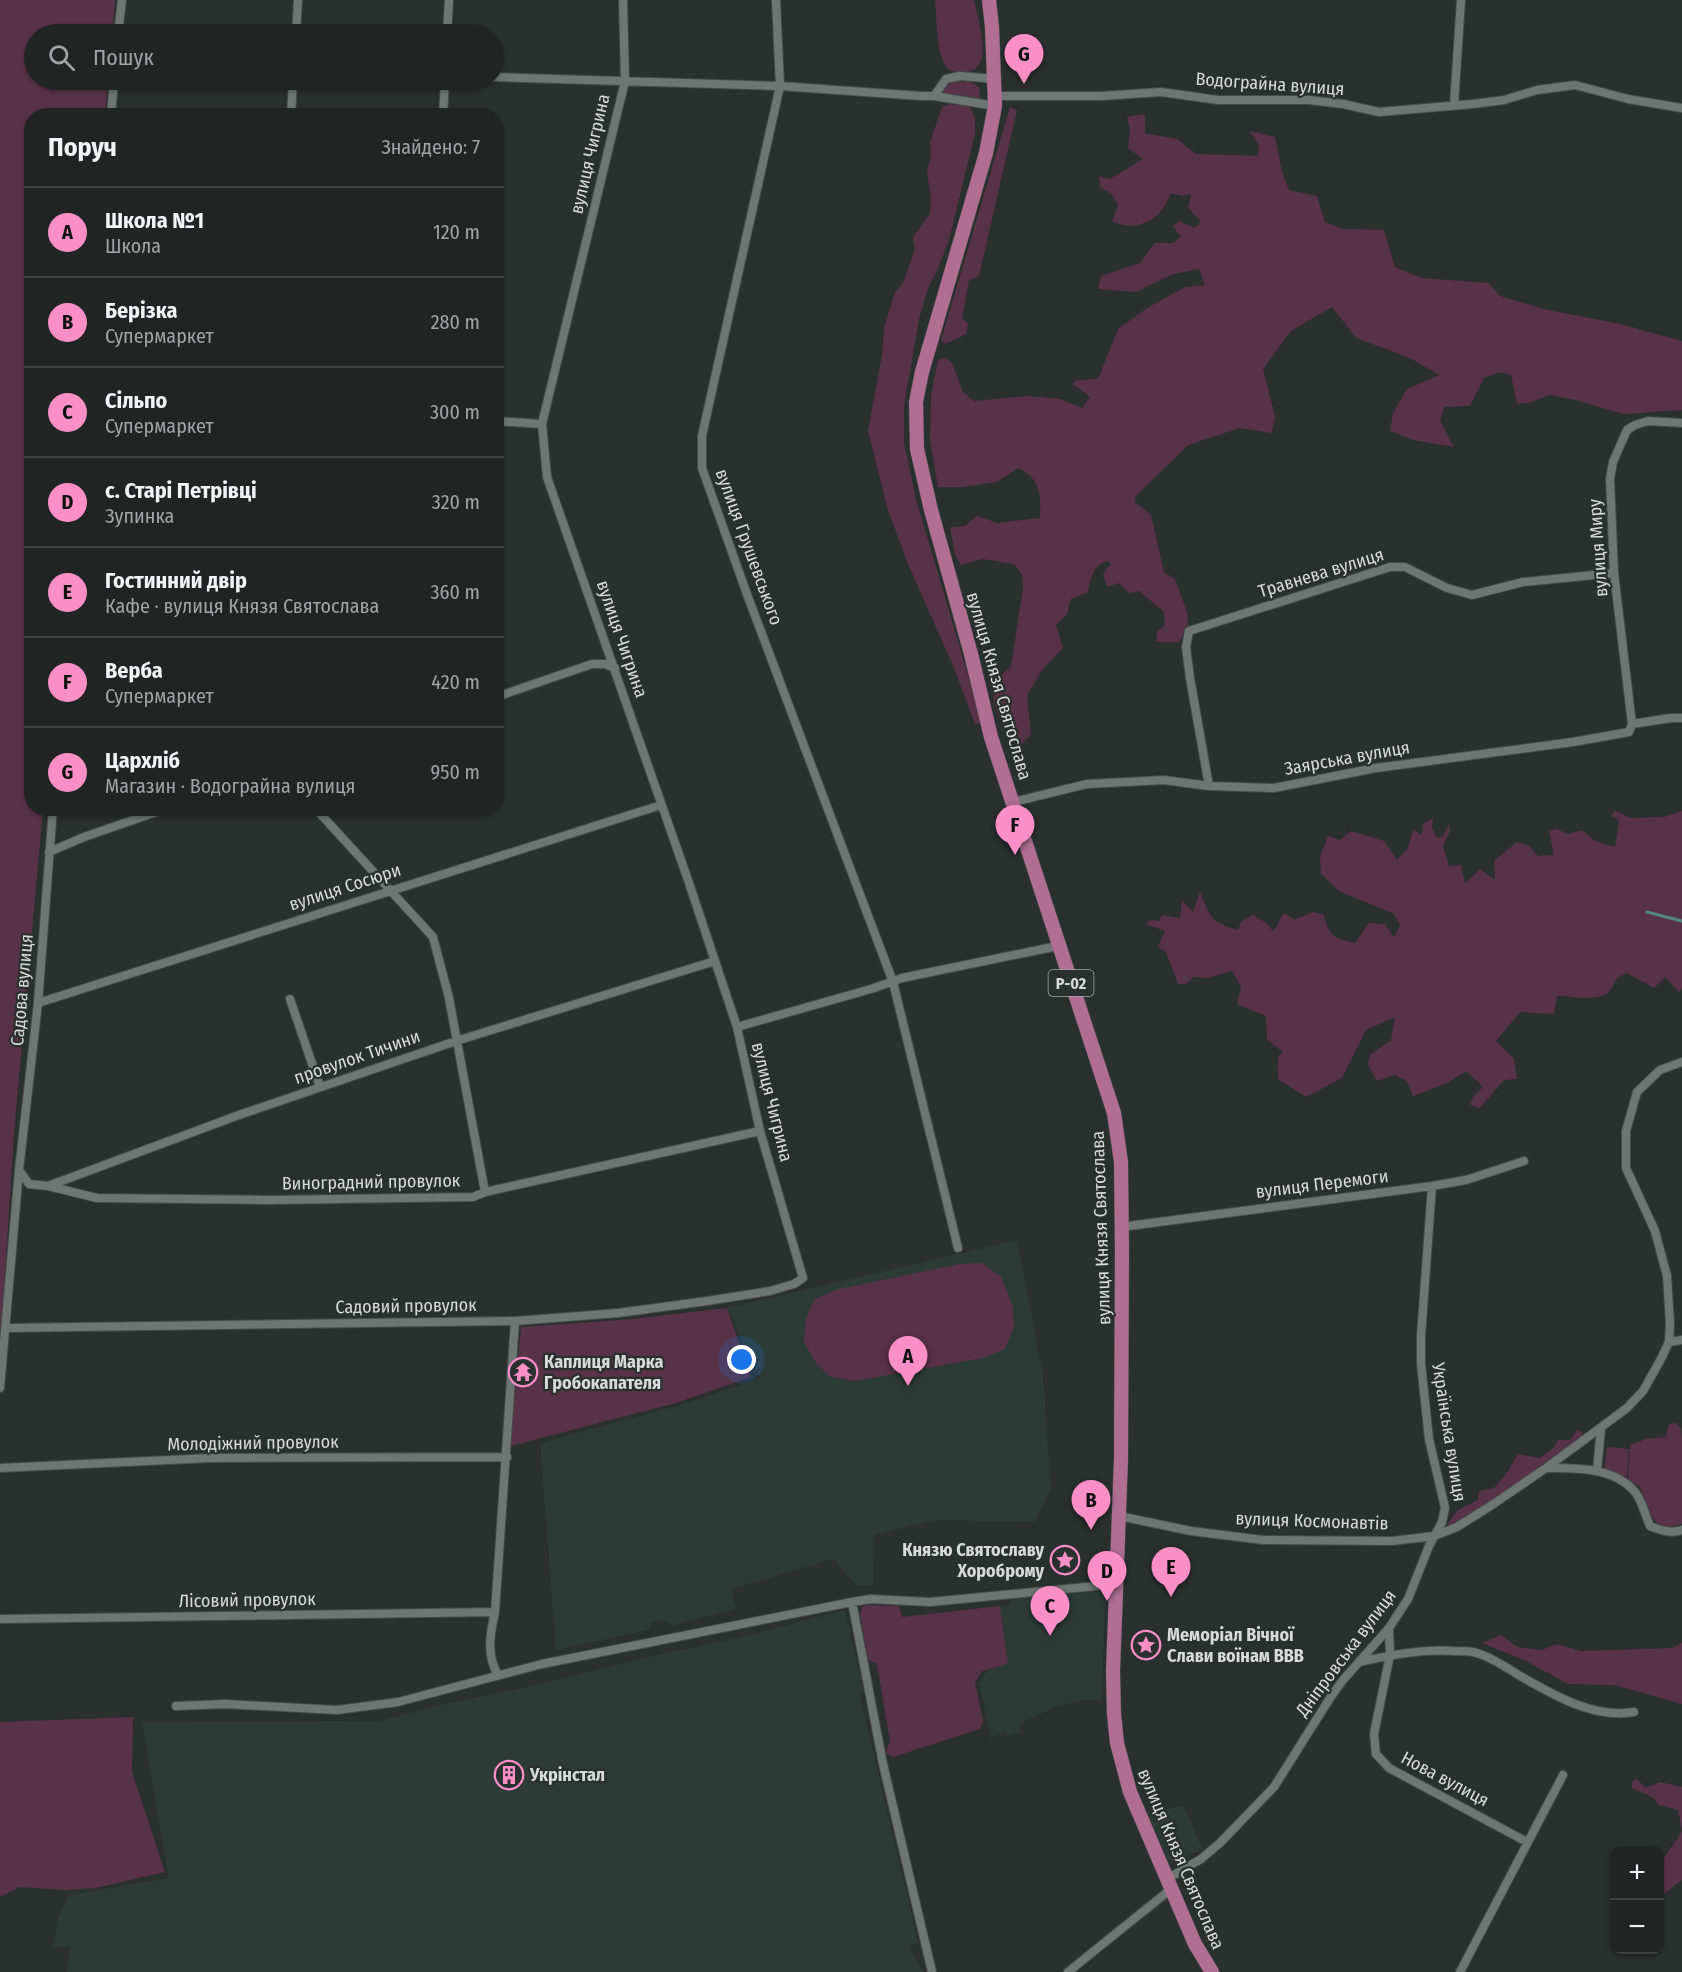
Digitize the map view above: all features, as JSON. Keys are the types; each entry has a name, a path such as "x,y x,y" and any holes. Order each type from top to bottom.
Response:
{"main road":[{"name":"вулиця Князя Святослава","path":"989,0 993,27 995,101 986,153 922,372 916,402 917,449 991,737 1114,1113 1120,1162 1121,1227 1121,1460 1113,1671 1117,1743 1130,1792 1195,1944 1212,1972"}],"street":[{"path":"119,24 122,0"},
{"path":"297,24 298,0"},
{"path":"448,24 449,0"},
{"name":"вулиця Чигрина","path":"623,0 625,81 542,424 548,477 737,1027 760,1131 803,1278"},
{"name":"вулиця Грушевського","path":"776,0 780,86 702,436 702,468 752,608 893,982 958,1248"},
{"path":"1454,105 1461,0"},
{"path":"934,96 946,79 960,76 995,79"},
{"name":"Водограйна вулиця","path":"504,77 780,86 995,101 1161,92 1218,100 1310,100 1344,104 1379,112 1504,100 1537,90 1575,85 1628,99 1682,108"},
{"path":"112,108 113,90"},
{"path":"291,108 292,90"},
{"path":"443,108 444,90"},
{"name":"вулиця Миру","path":"1632,724 1614,573 1610,479 1613,462 1627,430 1648,421 1682,423"},
{"path":"504,422 542,424"},
{"name":"Травнева вулиця","path":"1209,786 1186,647 1189,631 1390,567 1404,567 1447,588 1472,595 1523,582 1614,573"},
{"path":"504,694 592,664 605,664 615,668"},
{"name":"Заярська вулиця","path":"1012,802 1087,784 1164,780 1209,786 1274,788 1376,768 1573,742 1629,732 1632,724 1682,718"},
{"name":"вулиця Сосюри","path":"38,1003 661,805"},
{"name":"Садова вулиця","path":"0,1388 19,1170 38,1003 52,816"},
{"path":"49,852 145,816"},
{"path":"322,816 433,937 449,998 485,1192"},
{"path":"737,1027 902,978 1059,946"},
{"name":"провулок Тичини","path":"48,1186 320,1087 456,1041 715,961"},
{"path":"290,999 320,1087"},
{"path":"1434,1536 1457,1527 1483,1511 1627,1408 1643,1391 1669,1342 1667,1276 1655,1231 1626,1168 1626,1131 1637,1092 1660,1070 1682,1062"},
{"name":"Виноградний провулок","path":"48,1186 97,1198 270,1200 473,1197 485,1192 760,1131"},
{"name":"вулиця Перемоги","path":"1121,1227 1432,1186 1466,1180 1524,1161"},
{"path":"19,1170 29,1184 48,1186"},
{"name":"Українська вулиця","path":"1432,1186 1421,1364 1429,1438 1445,1508 1442,1522 1434,1536"},
{"name":"Садовий провулок","path":"6,1328 515,1321 618,1313 770,1292 794,1284 803,1278"},
{"path":"498,1675 490,1657 490,1632 495,1612 515,1321"},
{"path":"1669,1342 1682,1340"},
{"path":"1597,1470 1601,1428"},
{"name":"Молодіжний провулок","path":"0,1468 211,1458 507,1457"},
{"path":"1546,1468 1597,1470 1620,1480 1635,1492 1650,1526 1662,1531 1682,1530"},
{"name":"вулиця Космонавтів","path":"1119,1516 1191,1531 1263,1540 1392,1540 1434,1536"},
{"name":"Дніпровська вулиця","path":"1068,1972 1220,1843 1274,1787 1330,1698 1389,1628 1408,1599 1434,1536"},
{"path":"176,1706 225,1704 337,1710 398,1702 498,1675 592,1654 852,1602 871,1599 930,1602 1117,1584"},
{"path":"852,1602 884,1764 932,1972"},
{"name":"Лісовий провулок","path":"0,1619 495,1612"},
{"name":"Нова вулиця","path":"1389,1628 1390,1655 1374,1734 1376,1754 1389,1768 1527,1842"},
{"path":"1358,1662 1390,1655 1433,1650 1473,1652 1583,1707 1600,1713 1617,1715 1634,1712"},
{"path":"1460,1972 1563,1775"}],"shaded area":[{"path":"0,0 115,0 113,24 24,24 24,90 107,90 106,108 24,108 24,816 42,816 14,1133 0,1351"},
{"path":"935,0 974,0 983,45 979,65 972,71 953,71 945,65 938,42"},
{"path":"953,81 970,82 979,87 980,98 943,93 945,87"},
{"path":"951,104 970,107 975,118 975,134 949,240 928,288 919,319 904,406 904,443 916,499 982,723 975,724 954,668 908,564 888,510 868,431 882,355 884,328 895,292 903,283 915,249 913,237 930,214 931,199 927,172 931,156 930,142 942,107"},
{"path":"1010,107 1017,110 979,276 969,280 962,318 968,324 966,334 945,344 941,340"},
{"path":"1145,114 1145,133 1177,139 1196,154 1258,156 1259,145 1249,131 1275,137 1282,172 1289,190 1317,196 1325,222 1343,229 1384,230 1395,267 1421,278 1489,283 1500,296 1548,310 1620,324 1682,341 1682,410 1624,414 1549,395 1529,403 1517,404 1511,375 1499,372 1484,378 1470,406 1444,407 1440,421 1454,447 1413,440 1390,431 1393,413 1407,389 1439,375 1410,358 1356,338 1332,307 1291,331 1263,369 1275,416 1272,433 1240,428 1188,445 1135,497 1135,502 1151,515 1164,572 1175,579 1187,612 1188,627 1179,642 1156,642 1157,632 1165,625 1164,612 1139,591 1129,593 1119,583 1107,587 1103,574 1111,564 1106,561 1101,564 1092,574 1088,592 1071,599 1067,614 1056,625 1063,648 1043,669 1027,695 1031,735 1018,747 998,715 994,688 997,680 1011,667 1023,588 1022,575 1014,564 983,559 961,565 955,555 950,527 965,526 977,516 998,523 1040,518 1040,495 1031,477 1018,468 997,482 962,487 938,487 930,439 931,396 938,360 945,358 952,363 963,392 974,401 1026,396 1060,399 1082,408 1090,397 1073,384 1077,380 1098,379 1118,329 1147,308 1185,287 1205,285 1199,269 1173,274 1136,292 1098,289 1101,276 1140,263 1155,243 1173,243 1181,237 1173,226 1180,221 1194,228 1201,222 1188,208 1191,194 1182,196 1171,193 1161,211 1144,223 1132,226 1112,221 1118,205 1112,194 1100,187 1099,176 1110,179 1143,159 1128,148 1130,130 1127,117"},
{"path":"1617,811 1630,818 1664,817 1682,811 1682,989 1679,992 1665,977 1654,988 1627,973 1618,978 1610,990 1602,996 1589,998 1557,996 1554,1014 1520,1012 1496,1041 1514,1059 1517,1079 1504,1080 1480,1108 1470,1105 1473,1097 1483,1087 1466,1071 1447,1083 1413,1096 1407,1081 1395,1075 1377,1081 1368,1065 1370,1055 1391,1040 1395,1017 1366,1030 1342,1078 1306,1097 1278,1079 1278,1057 1283,1052 1267,1040 1266,1016 1237,1004 1241,986 1232,971 1208,978 1194,977 1186,984 1178,984 1166,952 1158,947 1165,931 1146,924 1152,920 1159,921 1162,915 1180,918 1182,900 1193,912 1200,892 1213,918 1238,930 1241,922 1253,915 1268,924 1273,932 1284,913 1295,920 1312,912 1324,915 1331,932 1343,940 1355,943 1369,923 1385,924 1394,937 1400,925 1394,914 1339,891 1321,874 1320,856 1328,836 1340,840 1351,831 1384,841 1397,860 1408,848 1413,830 1422,835 1423,824 1433,818 1432,828 1437,838 1443,836 1449,824 1450,831 1443,846 1449,866 1461,865 1465,884 1480,869 1495,880 1494,861 1517,842 1529,846 1538,856 1554,855 1549,831 1557,829 1568,834 1582,830 1595,841 1615,847 1619,823 1617,818 1611,816"},
{"path":"1017,1240 1043,1375 1051,1489 1034,1522 936,1520 874,1535 873,1586 856,1585 833,1559 731,1589 737,1609 672,1625 662,1620 651,1623 648,1630 556,1650 540,1443 677,1406 760,1378 727,1308"},
{"path":"982,1263 1001,1277 1013,1307 1014,1326 1005,1349 983,1358 855,1381 831,1377 817,1364 804,1343 806,1319 814,1300 835,1290 960,1264"},
{"path":"727,1308 751,1377 676,1403 510,1446 521,1327 633,1319"},
{"path":"1676,1423 1681,1429 1682,1440 1682,1524 1667,1527 1658,1524 1650,1514 1640,1487 1628,1480 1630,1445 1646,1439 1666,1437 1669,1424"},
{"path":"1577,1430 1582,1432 1582,1438 1535,1473 1495,1501 1460,1521 1447,1525 1458,1510 1478,1500 1479,1491 1494,1488 1518,1454 1540,1458 1553,1448 1558,1440 1570,1440"},
{"path":"1607,1447 1629,1449 1627,1477 1604,1469"},
{"path":"1105,1591 1102,1701 1084,1700 1055,1707 1019,1724 1021,1733 1007,1736 1006,1731 991,1738 979,1683 988,1669 1008,1664 1000,1606 1011,1605 1010,1597"},
{"path":"866,1605 899,1606 902,1617 1000,1606 1008,1664 982,1671 975,1682 983,1721 980,1729 893,1757 887,1754 886,1750 890,1742 877,1664 868,1660 860,1614 862,1607"},
{"path":"845,1610 864,1692 860,1694 862,1705 918,1942 909,1946 923,1972 66,1972 71,1947 53,1947 58,1918 69,1895 169,1878 142,1722 380,1721 445,1704 742,1637"},
{"path":"1501,1635 1517,1647 1542,1650 1557,1644 1581,1651 1673,1648 1682,1643 1682,1704 1614,1685 1568,1684 1526,1661 1482,1643"},
{"path":"133,1717 132,1772 165,1872 95,1888 66,1890 19,1887 0,1897 0,1722"},
{"path":"1637,1779 1646,1788 1660,1782 1682,1787 1682,1831 1678,1810 1659,1805 1652,1797 1632,1788 1632,1782"},
{"path":"1184,1806 1202,1849 1170,1864 1147,1812"},
{"path":"1682,1831 1682,1880 1664,1894 1664,1857"}],"waterway":[{"path":"1647,912 1682,921"}],"place":[{"name":"Цархліб","path":"1024,84"},
{"name":"Верба","path":"1015,855"},
{"name":"Каплиця Марка Гробокапателя","path":"523,1372"},
{"name":"Школа №1","path":"908,1386"},
{"name":"Берізка","path":"1091,1530"},
{"name":"Князю Святославу Хороброму","path":"1065,1560"},
{"name":"Гостинний двір","path":"1171,1597"},
{"name":"с. Старі Петрівці","path":"1107,1601"},
{"name":"Сільпо","path":"1050,1636"},
{"name":"Меморіал Вічної Слави воїнам ВВВ","path":"1146,1645"},
{"name":"Укрінстал","path":"509,1775"}]}
